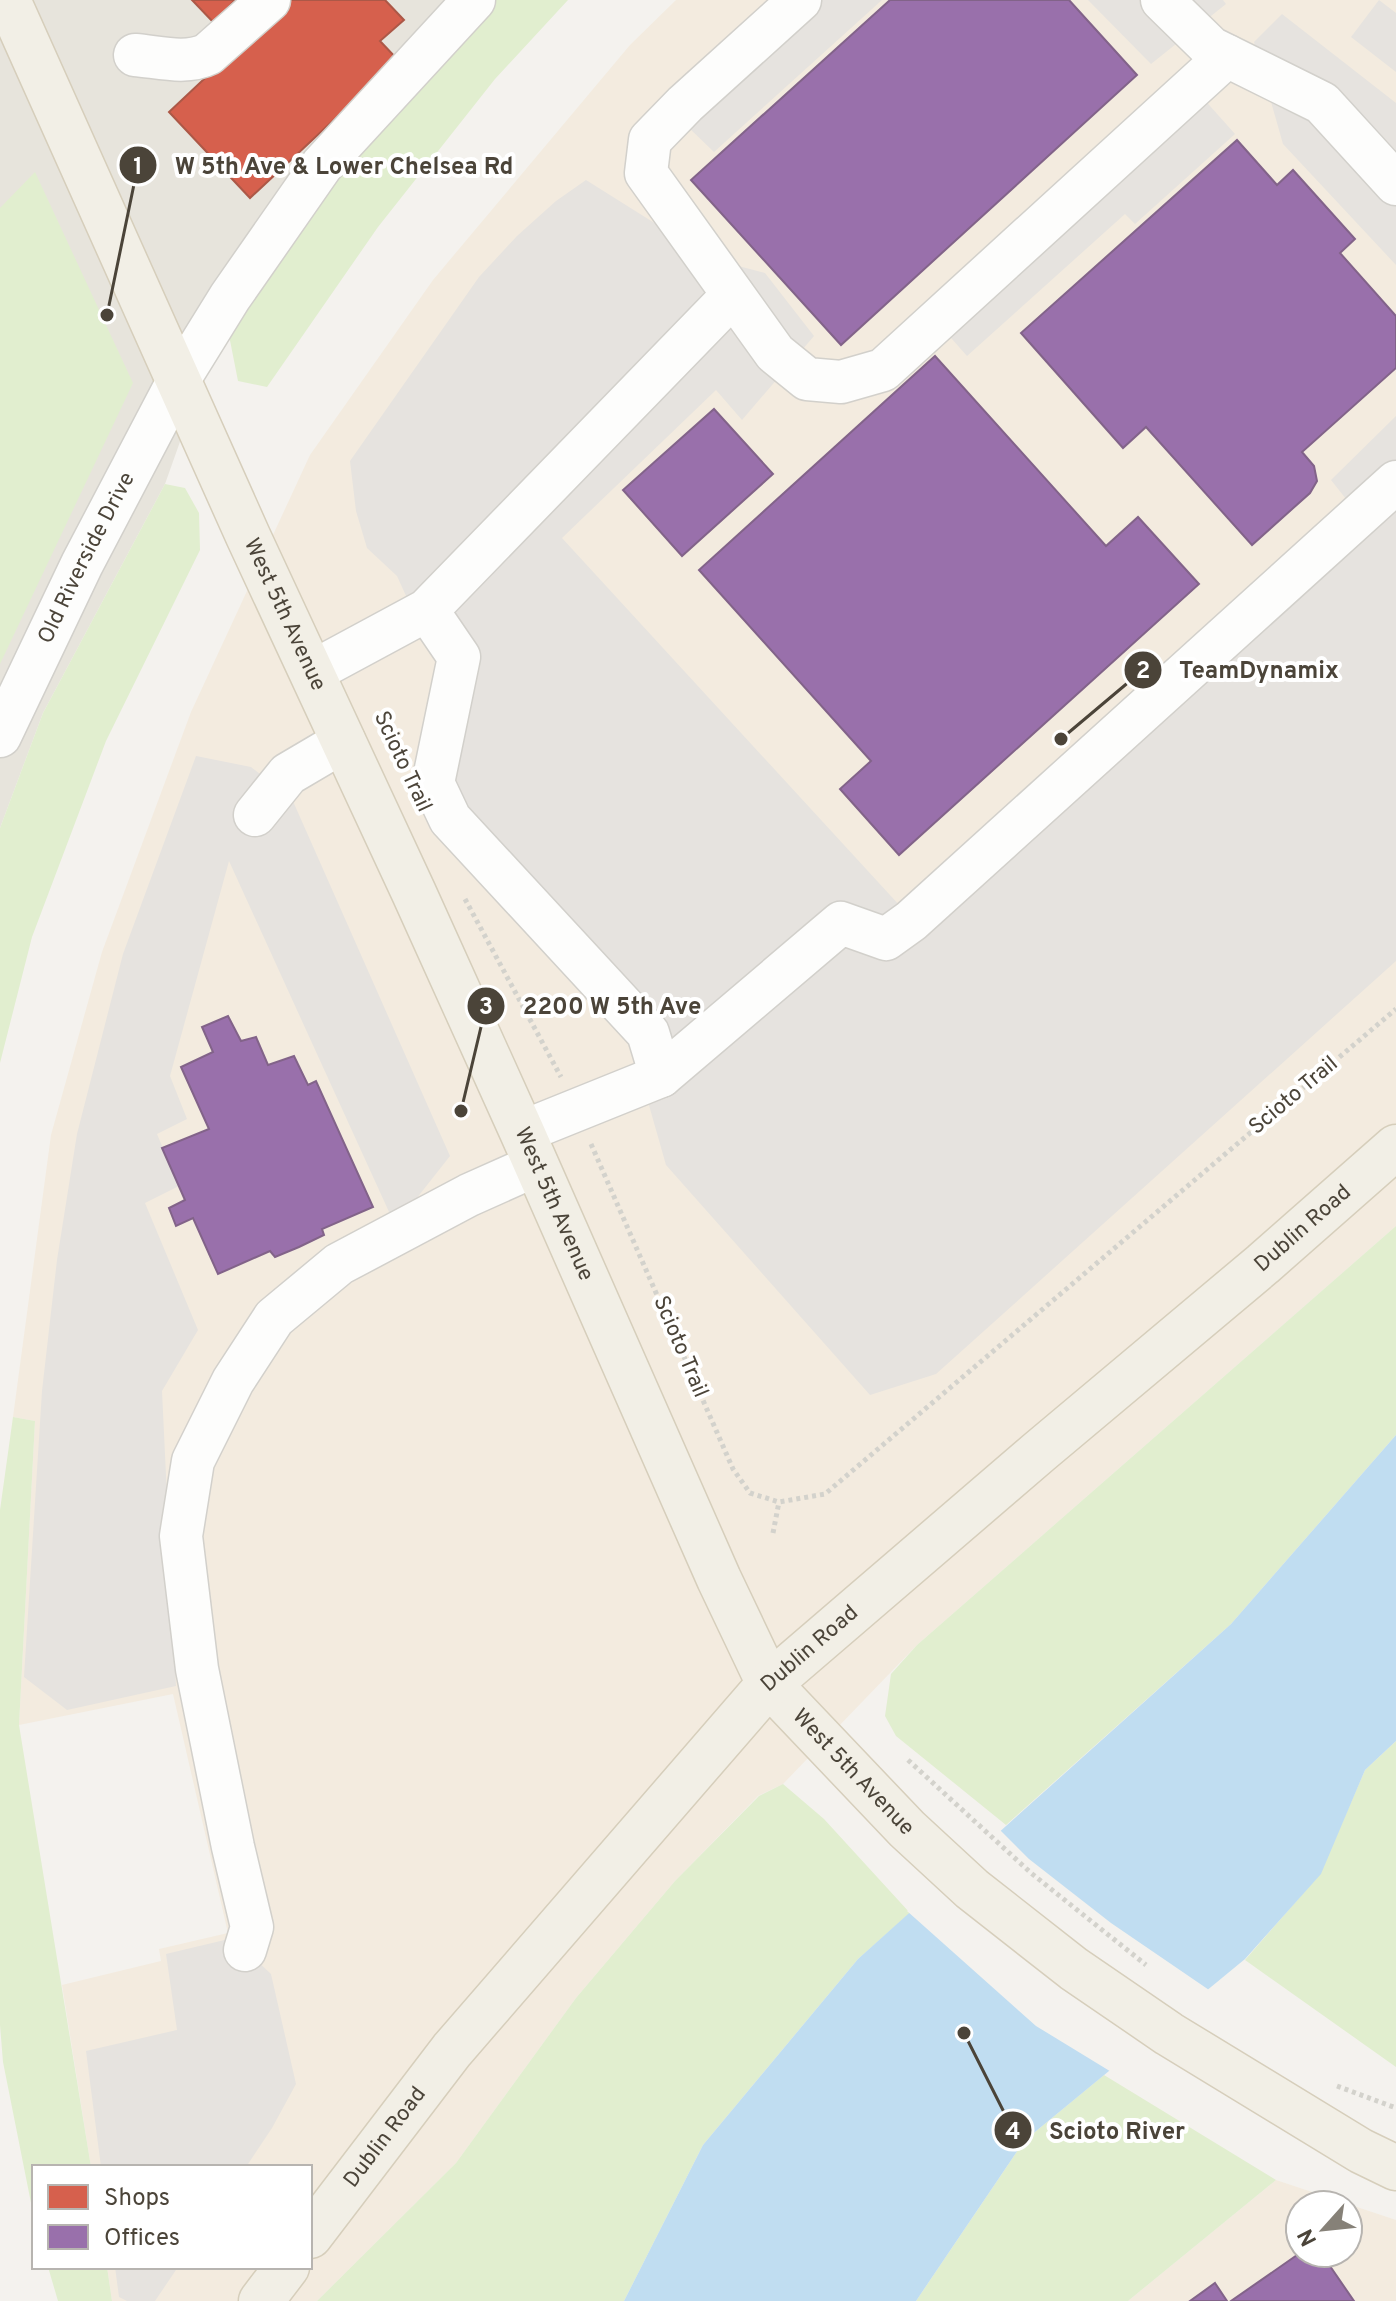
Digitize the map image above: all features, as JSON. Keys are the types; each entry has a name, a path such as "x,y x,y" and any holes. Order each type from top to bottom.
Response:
{"main road":[{"name":"West 5th Avenue","path":"8,0 769,1684 907,1829 972,1889 1074,1969 1169,2034 1361,2151 1396,2168"},
{"name":"Dublin Road","path":"312,2233 452,2050 769,1684 1396,1147"},
{"path":"261,2301 285,2269"}],"street":[{"path":"135,55 199,59 269,0"},
{"name":"Old Riverside Drive","path":"0,736 82,564 178,381 230,297 322,165 474,0"},
{"path":"800,0 685,104 650,140 646,173 775,353 807,379 841,382 883,370 1227,56"},
{"path":"1162,0 1211,48 1322,103 1396,184"},
{"path":"312,672 427,610 733,295"},
{"path":"245,1950 252,1927 197,1669 181,1536 193,1461 233,1381 274,1318 339,1264 469,1195 576,1111 661,1076 841,923 886,939 911,921 1396,482"},
{"path":"427,610 459,657 433,783 450,819 648,1033 661,1076"},
{"path":"255,815 288,774 344,741"}],"path":[{"name":"Scioto Trail","path":"460,888 556,1067 733,1469 750,1493 779,1502 825,1494 1396,1009"},
{"path":"773,1533 779,1502"},
{"path":"908,1760 1031,1873 1152,1969"},
{"path":"1335,2085 1396,2108"}],"shaded area":[{"path":"0,0 487,0 225,315 165,484 43,713 0,828"},
{"path":"676,0 1396,0 1396,1226 917,1645 783,1784 758,1796 675,1881 576,1998 456,2163 317,2301 112,2301 107,2269 312,2269 312,2165 91,2165 62,1985 161,1961 159,1949 228,1933 173,1694 19,1725 35,1421 13,1417 51,1135 102,952 191,712 310,455 433,280 630,45"},
{"path":"776,0 882,0 714,152 662,102"},
{"path":"1088,0 1223,0 1226,4 1151,64"},
{"path":"1379,0 1396,13 1396,72 1351,37"},
{"path":"1282,14 1396,103 1396,265 1283,144 1254,42"},
{"path":"1202,97 1235,134 1135,224 1125,214 967,356 944,330"},
{"path":"586,180 664,229 689,253 765,273 814,336 742,420 716,390 562,538 901,907 1350,504 1331,480 1396,416 1396,961 936,1374 870,1395 666,1165 633,1049 441,836 442,675 397,576 367,548 356,511 350,461 479,277 517,236 556,201"},
{"path":"196,756 251,767 292,799 450,1156 409,1208 390,1214 229,861 170,1076 187,1119 157,1134 179,1186 145,1203 198,1330 162,1391 176,1686 67,1710 24,1677 42,1391 57,1260 77,1134 123,954"},
{"path":"233,1938 271,1974 296,2084 247,2165 101,2165 86,2051 177,2030 166,1954"},
{"path":"1276,2180 1303,2189 1284,2189 1284,2269 1364,2269 1364,2209 1396,2220 1396,2301 1128,2301"},
{"path":"115,2269 177,2269 155,2301 127,2301 119,2297"}],"green space":[{"path":"487,0 568,0 495,79 378,227 267,387 238,381 225,315 406,84"},
{"path":"35,172 133,383 0,664 0,208"},
{"path":"165,484 185,488 199,513 200,550 106,741 32,937 0,1063 0,828 43,713"},
{"path":"1396,1226 1396,1435 1231,1624 1006,1825 896,1736 885,1716 891,1674 917,1645"},
{"path":"13,1417 35,1421 19,1725 91,2165 32,2165 32,2208 3,2062 0,2025 0,1510"},
{"path":"1396,1741 1396,2067 1245,1960 1320,1874 1365,1770"},
{"path":"783,1784 824,1819 910,1913 858,1959 703,2145 624,2301 317,2301 456,2163 576,1998 675,1881 759,1796"},
{"path":"1104,2075 1276,2180 1128,2301 916,2301 1024,2141"},
{"path":"49,2269 107,2269 112,2301 58,2301"}],"water":[{"path":"1396,1435 1396,1741 1365,1770 1321,1874 1245,1959 1024,2141 916,2301 624,2301 703,2145 858,1959 1231,1624"}],"pier":[{"path":"998,1828 1029,1859 1111,1923 1212,1992 1113,2073 1036,2026 907,1911"}],"building: Shops":[{"path":"192,0 235,0 214,23"},
{"path":"288,0 385,0 404,20 380,41 398,60 250,198 169,112"}],"building: Offices":[{"path":"890,0 1069,0 1137,75 841,345 691,180"},
{"path":"1237,140 1277,185 1293,170 1355,239 1340,253 1396,316 1396,368 1302,452 1314,466 1317,481 1310,493 1252,545 1146,427 1123,448 1021,333"},
{"path":"935,356 1106,546 1138,517 1199,584 899,855 840,789 871,761 699,570"},
{"path":"714,409 773,474 682,556 623,490"},
{"path":"228,1016 241,1041 256,1037 268,1065 294,1056 308,1085 316,1081 373,1207 322,1229 324,1235 299,1247 275,1257 270,1251 218,1274 193,1218 176,1226 169,1208 185,1200 162,1148 209,1129 181,1067 213,1052 202,1027"},
{"path":"1284,2264 1284,2269 1332,2269 1354,2301 1231,2301"},
{"path":"1215,2283 1227,2301 1190,2301"}],"place":[{"name":"W 5th Ave & Lower Chelsea Rd","path":"107,315"},
{"name":"TeamDynamix","path":"1061,739"},
{"name":"2200 W 5th Ave","path":"461,1111"},
{"name":"Scioto River","path":"964,2033"}]}
